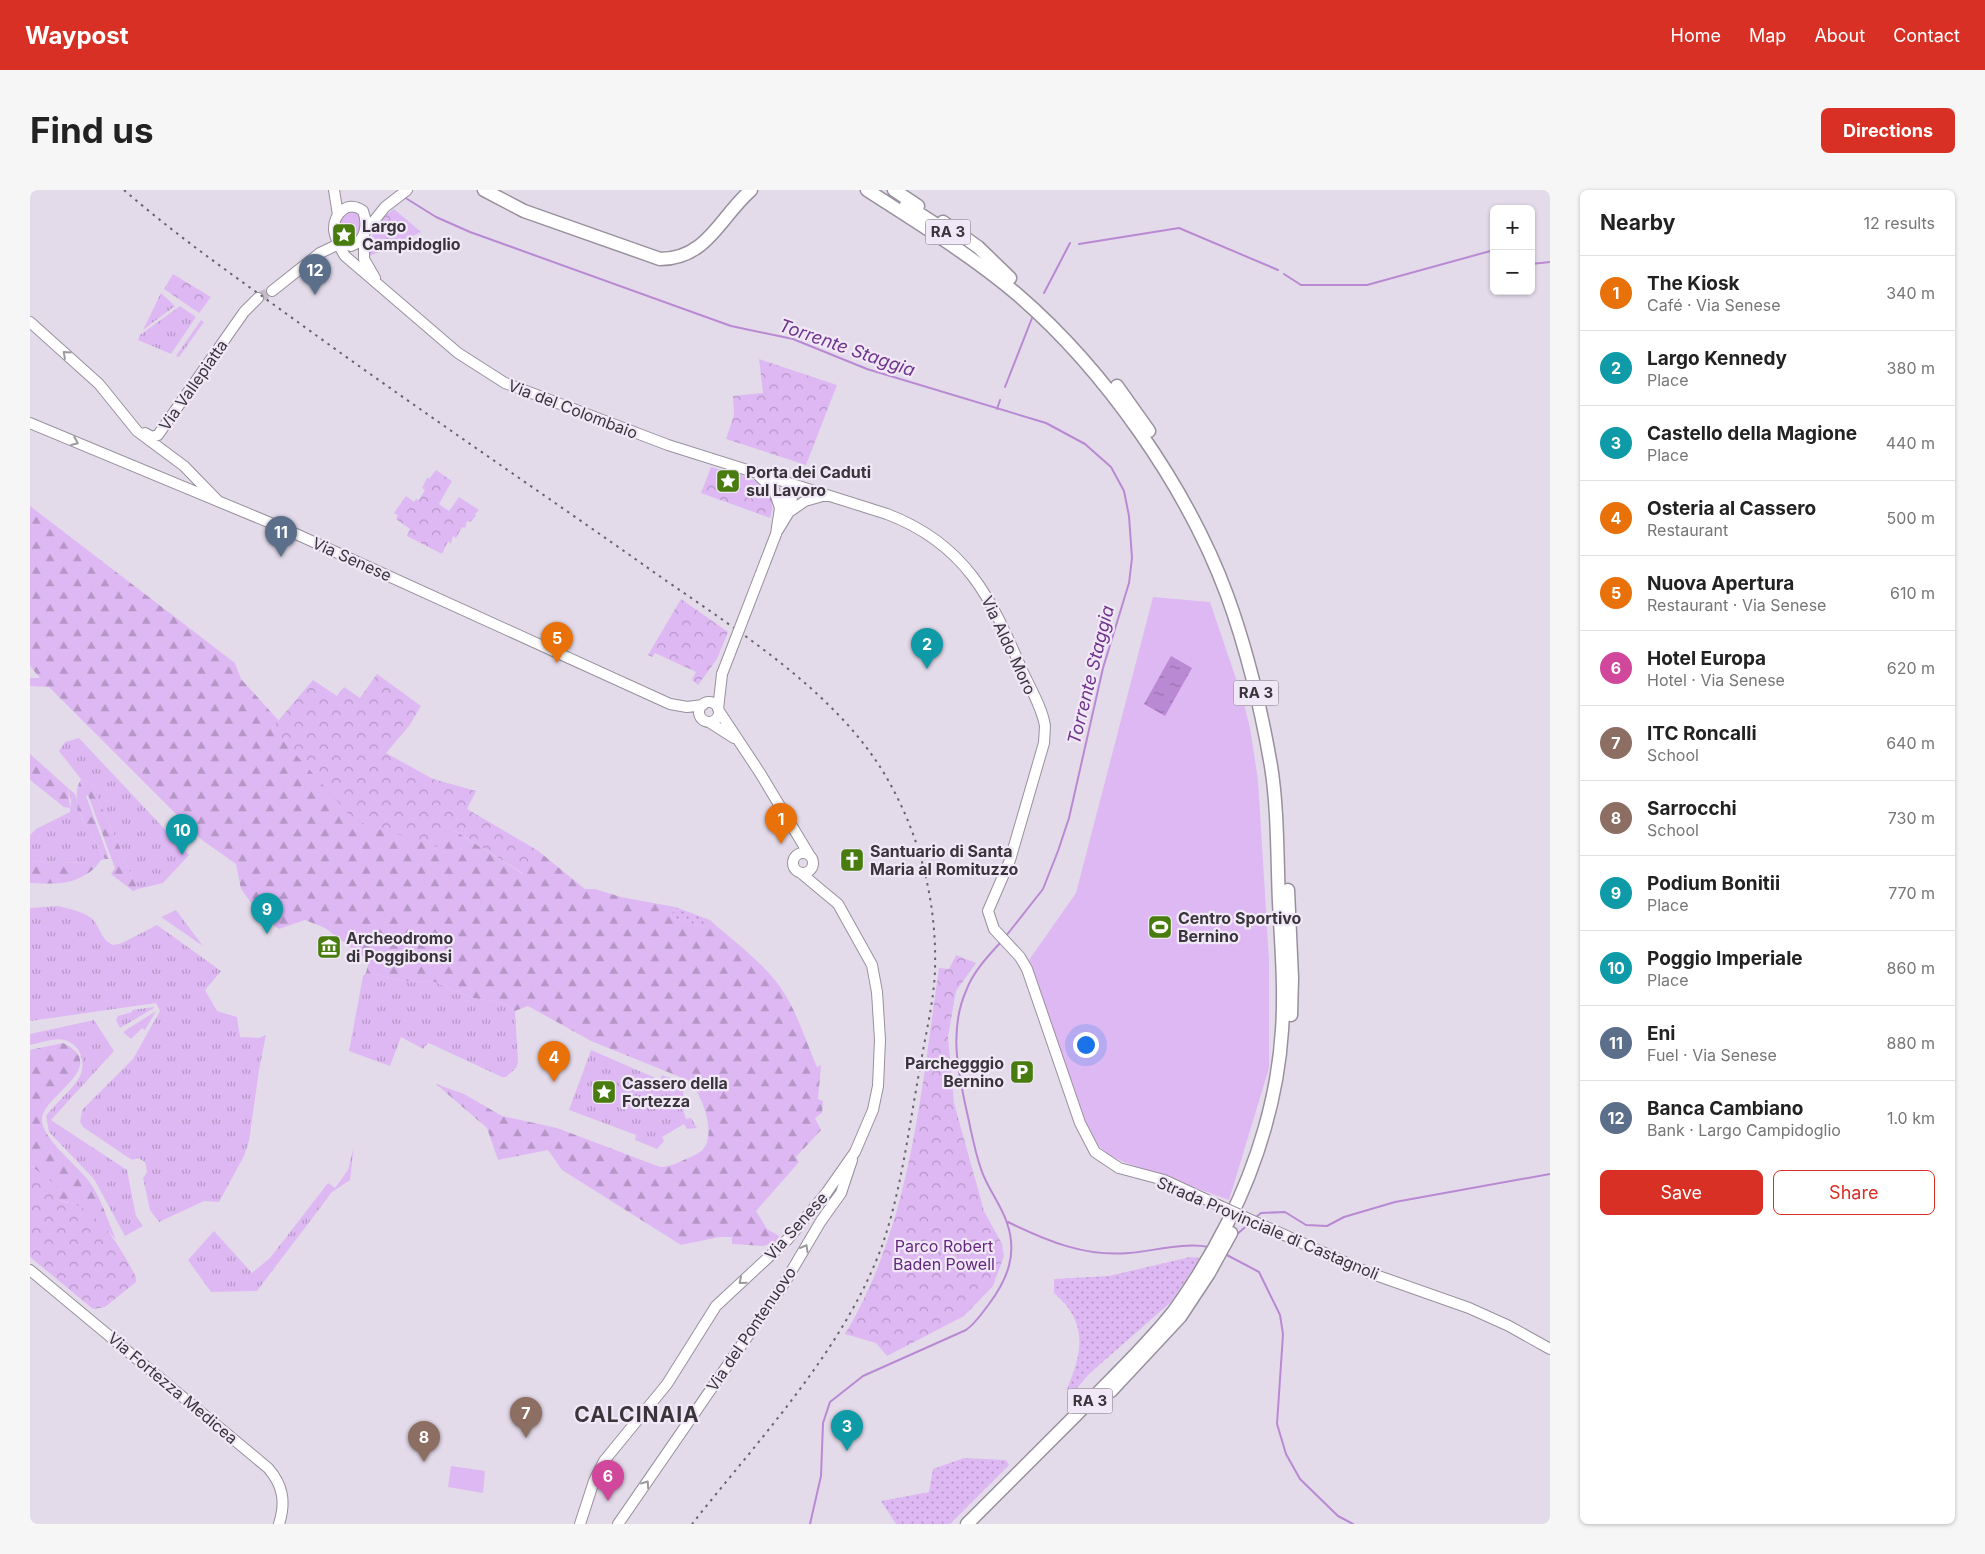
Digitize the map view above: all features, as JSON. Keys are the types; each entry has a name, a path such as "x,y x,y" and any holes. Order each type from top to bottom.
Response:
{"highway":[{"path":"484,190 524,211 660,259 680,257 696,250 742,196 751,190"},
{"path":"856,190 930,237 964,253"},
{"name":"RA 3","path":"867,190 964,253 1018,295 1068,342 1090,366 1144,438 1192,518 1211,555 1244,642 1271,769 1283,978 1282,1029 1277,1075 1261,1140 1231,1225"},
{"name":"RA 3","path":"882,190 953,236 1010,278 1083,345 1131,405 1163,453 1200,516 1225,570 1252,641 1266,698 1279,768 1285,838 1292,978 1290,1030 1284,1079 1268,1144 1231,1225 1180,1317 1131,1372 978,1524"},
{"path":"894,190 969,240 1010,278"},
{"name":"RA 3","path":"968,1524 1123,1367 1173,1311 1205,1271"}],"main road":[{"path":"320,253 334,231 338,215 334,190"},
{"path":"272,291 320,253 341,243 353,245 365,233 385,206 407,190"},
{"path":"338,215 342,210 351,206 363,211 385,206"},
{"path":"363,211 365,233 364,260 379,283"},
{"path":"334,231 341,243 345,256 379,283"},
{"name":"Via del Colombaio","path":"379,283 458,353 505,383 628,431 794,484"},
{"name":"Via Vallepiatta","path":"101,387 114,397 136,425 153,437 158,435 244,312 258,298"},
{"path":"30,322 101,387 135,429 184,466 218,501"},
{"name":"Via Senese","path":"30,423 365,564 706,721 741,743"},
{"path":"178,485 185,485 190,482 184,466"},
{"path":"754,472 774,490 785,510"},
{"path":"722,674 715,720 706,721 699,712 722,674 794,484"},
{"name":"Via Aldo Moro","path":"794,484 907,522 928,534 959,560 980,585 993,606 1043,718 1045,735 1010,860 988,911"},
{"path":"785,510 805,501 828,495"},
{"name":"Via Senese","path":"670,704 684,707 705,704"},
{"path":"705,704 715,705 718,710"},
{"name":"Via Senese","path":"580,1524 601,1466 664,1388 706,1320 727,1294 788,1239 828,1190 855,1152 875,1104 880,1050 879,1010 870,960 842,910 813,874 813,862 796,831 718,710"},
{"name":"Via Senese","path":"796,831 798,854 794,858 792,865 797,872 827,893"},
{"path":"798,854 805,853 810,856"},
{"path":"802,874 812,868"},
{"name":"Strada Provinciale di Castagnoli","path":"988,911 995,931 1023,961 1032,981 1080,1123 1095,1152 1119,1168 1164,1180 1366,1272 1468,1308 1509,1326 1550,1349"},
{"name":"Via del Pontenuovo","path":"618,1524 772,1302 821,1220 839,1196 848,1178 855,1152"},
{"path":"828,1190 836,1189 839,1196"},
{"name":"Via Fortezza Medicea","path":"30,1270 268,1468 283,1493 280,1524"}],"green space":[{"path":"394,209 421,232 368,257 370,242 378,224"},
{"path":"352,210 361,215 362,230 353,242 342,239 339,230 340,222"},
{"path":"173,274 211,297 199,313 164,289"},
{"path":"161,293 175,306 143,330"},
{"path":"180,306 196,317 171,354 138,340 140,335"},
{"path":"201,320 204,322 179,357 176,356"},
{"path":"759,359 837,385 806,465 726,439 734,415 733,396 763,393"},
{"path":"711,467 745,476 764,487 770,495 772,505 770,518 701,493"},
{"path":"436,470 452,481 439,504 449,511 459,497 479,510 470,522 467,521 465,528 462,527 456,538 453,536 451,543 448,541 442,554 407,536 410,529 396,519 398,515 394,513 406,496 414,502 416,499 419,500 425,490 422,488 427,478 429,479"},
{"path":"30,506 235,663 241,679 279,721 272,728 449,827 523,874 537,850 585,889 595,889 621,897 675,907 671,917 706,928 710,920 751,955 779,985 786,996 799,1022 817,1067 821,1065 818,1099 823,1101 822,1113 815,1118 821,1130 796,1157 799,1162 756,1211 767,1229 779,1236 777,1242 763,1246 732,1244 732,1237 719,1237 681,1245 562,1170 548,1150 498,1160 487,1128 436,1084 464,1094 502,1116 557,1128 660,1167 695,1155 706,1146 708,1137 707,1116 695,1087 690,1081 591,1041 528,1006 515,1011 504,1003 473,998 435,982 405,981 366,973 369,961 325,928 305,920 279,929 262,918 241,889 236,864 202,840 49,687 30,686 30,678 40,678 30,666"},
{"name":"Centro Sportivo Bernino","path":"1153,597 1210,602 1242,696 1250,728 1258,780 1269,960 1269,1068 1229,1200 1124,1162 1109,1155 1099,1146 1084,1119 1029,960 1076,893"},
{"path":"681,599 728,632 717,659 698,685 692,680 696,672 655,653 652,657 648,655"},
{"path":"377,674 421,706 409,726 386,753 433,779 476,791 467,809 537,850 524,874 449,827 437,847 355,821 272,728 313,680 337,696 344,687 360,698"},
{"path":"79,738 189,855 163,883 138,889 93,785 81,779 59,751 65,742"},
{"path":"30,754 68,788 70,808 64,807 30,780"},
{"path":"81,779 93,785 138,889 133,891 111,874 115,868 88,795 86,796 109,859 105,859 83,820 77,800 77,789"},
{"path":"68,788 75,794 82,819 105,859 101,860 95,868 90,863 30,861 30,835 36,829 70,812 71,801"},
{"path":"30,861 90,863 95,868 79,878 64,883 30,883"},
{"path":"58,906 80,912 91,918 103,937 114,945 122,943 157,925 221,971 205,990 217,1011 237,1017 240,1037 259,1038 266,1035 249,1141 244,1156 219,1202 204,1201 159,1222 150,1210 143,1178 147,1172 145,1162 138,1158 132,1160 83,1127 80,1122 82,1110 133,1059 160,1011 156,1003 30,1021 30,908"},
{"path":"675,907 710,920 706,928 671,917"},
{"path":"176,910 203,946 161,917"},
{"name":"Parco Robert Baden Powell","path":"956,955 976,963 956,991 948,1037 954,1103 984,1211 1002,1244 1004,1256 993,1286 964,1316 887,1356 876,1343 845,1334 867,1292 885,1248 899,1203 919,1109 939,968 949,969"},
{"path":"366,973 405,981 435,982 473,998 504,1003 515,1011 518,1062 516,1068 506,1077 502,1077 431,1044 428,1043 423,1049 401,1037 390,1066 349,1051 363,976"},
{"path":"154,1007 120,1028 116,1020 118,1016 132,1012 132,1010"},
{"path":"156,1011 145,1030 142,1028 131,1039 123,1032"},
{"path":"94,1020 114,1051 51,1120 127,1170 136,1216 143,1226 125,1236 94,1179 49,1132 46,1116 73,1086 80,1075 83,1063 82,1057 76,1047 61,1039 30,1045 30,1034"},
{"path":"63,1043 76,1052 80,1061 78,1071 45,1109 42,1118 43,1126 54,1143 86,1177 95,1190 116,1239 92,1216 74,1204 59,1200 59,1188 30,1165 30,1050"},
{"path":"591,1050 660,1080 662,1075 684,1084 683,1096 679,1096 686,1119 691,1118 697,1128 687,1129 684,1124 662,1137 664,1141 657,1149 635,1140 636,1135 569,1110"},
{"path":"354,1146 350,1180 332,1192 257,1291 211,1292 188,1260 214,1231 252,1273 270,1258 328,1183 335,1188 348,1170"},
{"path":"30,1165 59,1188 59,1200 74,1204 94,1216 111,1235 125,1256 136,1277 136,1282 105,1307 93,1309 30,1257"},
{"path":"1190,1257 1200,1258 1171,1302 1089,1374 1070,1396 1067,1389 1079,1350 1079,1338 1073,1315 1054,1293 1054,1279 1109,1276"},
{"path":"964,1458 1006,1460 1009,1465 950,1524 896,1524 881,1501 929,1492 933,1469"},
{"path":"451,1466 485,1471 483,1493 448,1487"}],"water":[{"path":"1171,656 1192,668 1165,716 1144,704"}],"waterway":[{"name":"Torrente Staggia","path":"404,197 436,217 470,232 731,326 793,339 867,369 1046,423 1085,444 1111,467 1124,491 1129,516 1132,558 1129,583 1103,668 1069,818 1058,851 1043,889 1006,936"},
{"path":"1079,244 1179,228 1278,270"},
{"path":"1044,293 1070,243"},
{"path":"1284,274 1301,285 1367,285 1490,251"},
{"path":"1535,264 1550,262"},
{"path":"1005,387 1032,318"},
{"name":"Torrente Staggia","path":"997,409 1000,400"},
{"name":"Torrente Staggia","path":"810,1524 821,1476 823,1423 830,1402 863,1376 966,1330 979,1318 1006,1276 1011,1256 1010,1234 1007,1223 984,1176 977,1156 961,1086 956,1038 957,1022 969,984 981,965 1001,942"},
{"path":"1255,1218 1261,1213 1285,1212 1306,1225 1327,1226 1344,1217 1395,1202 1550,1174"},
{"path":"1008,1222 1052,1241 1097,1253 1129,1253 1169,1247 1209,1247"},
{"path":"1236,1235 1250,1223"},
{"path":"1225,1254 1259,1272 1280,1315 1283,1334 1277,1424 1286,1454 1300,1479 1338,1516 1353,1524"}],"tunnel":[{"path":"258,298 272,291"}],"railway":[{"path":"124,190 208,257 338,351 743,634 777,660 839,716 866,747 888,780 910,825 925,872 930,896 935,945 935,970 931,1007 890,1222 867,1281 847,1319 824,1355 773,1425 692,1524"}],"place":[{"name":"Largo Campidoglio","path":"344,235"},
{"name":"Banca Cambiano","path":"315,295"},
{"name":"Porta dei Caduti sul Lavoro","path":"728,481"},
{"name":"Eni","path":"281,557"},
{"name":"Nuova Apertura","path":"557,663"},
{"name":"Largo Kennedy","path":"927,669"},
{"name":"The Kiosk","path":"781,844"},
{"name":"Poggio Imperiale","path":"182,855"},
{"name":"Santuario di Santa Maria al Romituzzo","path":"852,860"},
{"name":"Centro Sportivo Bernino","path":"1160,927"},
{"name":"Podium Bonitii","path":"267,934"},
{"name":"Archeodromo di Poggibonsi","path":"329,947"},
{"name":"Parchegggio Bernino","path":"1022,1072"},
{"name":"Osteria al Cassero","path":"554,1082"},
{"name":"Cassero della Fortezza","path":"604,1092"},
{"name":"ITC Roncalli","path":"526,1438"},
{"name":"Castello della Magione","path":"847,1451"},
{"name":"Sarrocchi","path":"424,1462"},
{"name":"Hotel Europa","path":"608,1501"}],"district":[{"name":"CALCINAIA","path":"637,1415"}]}
